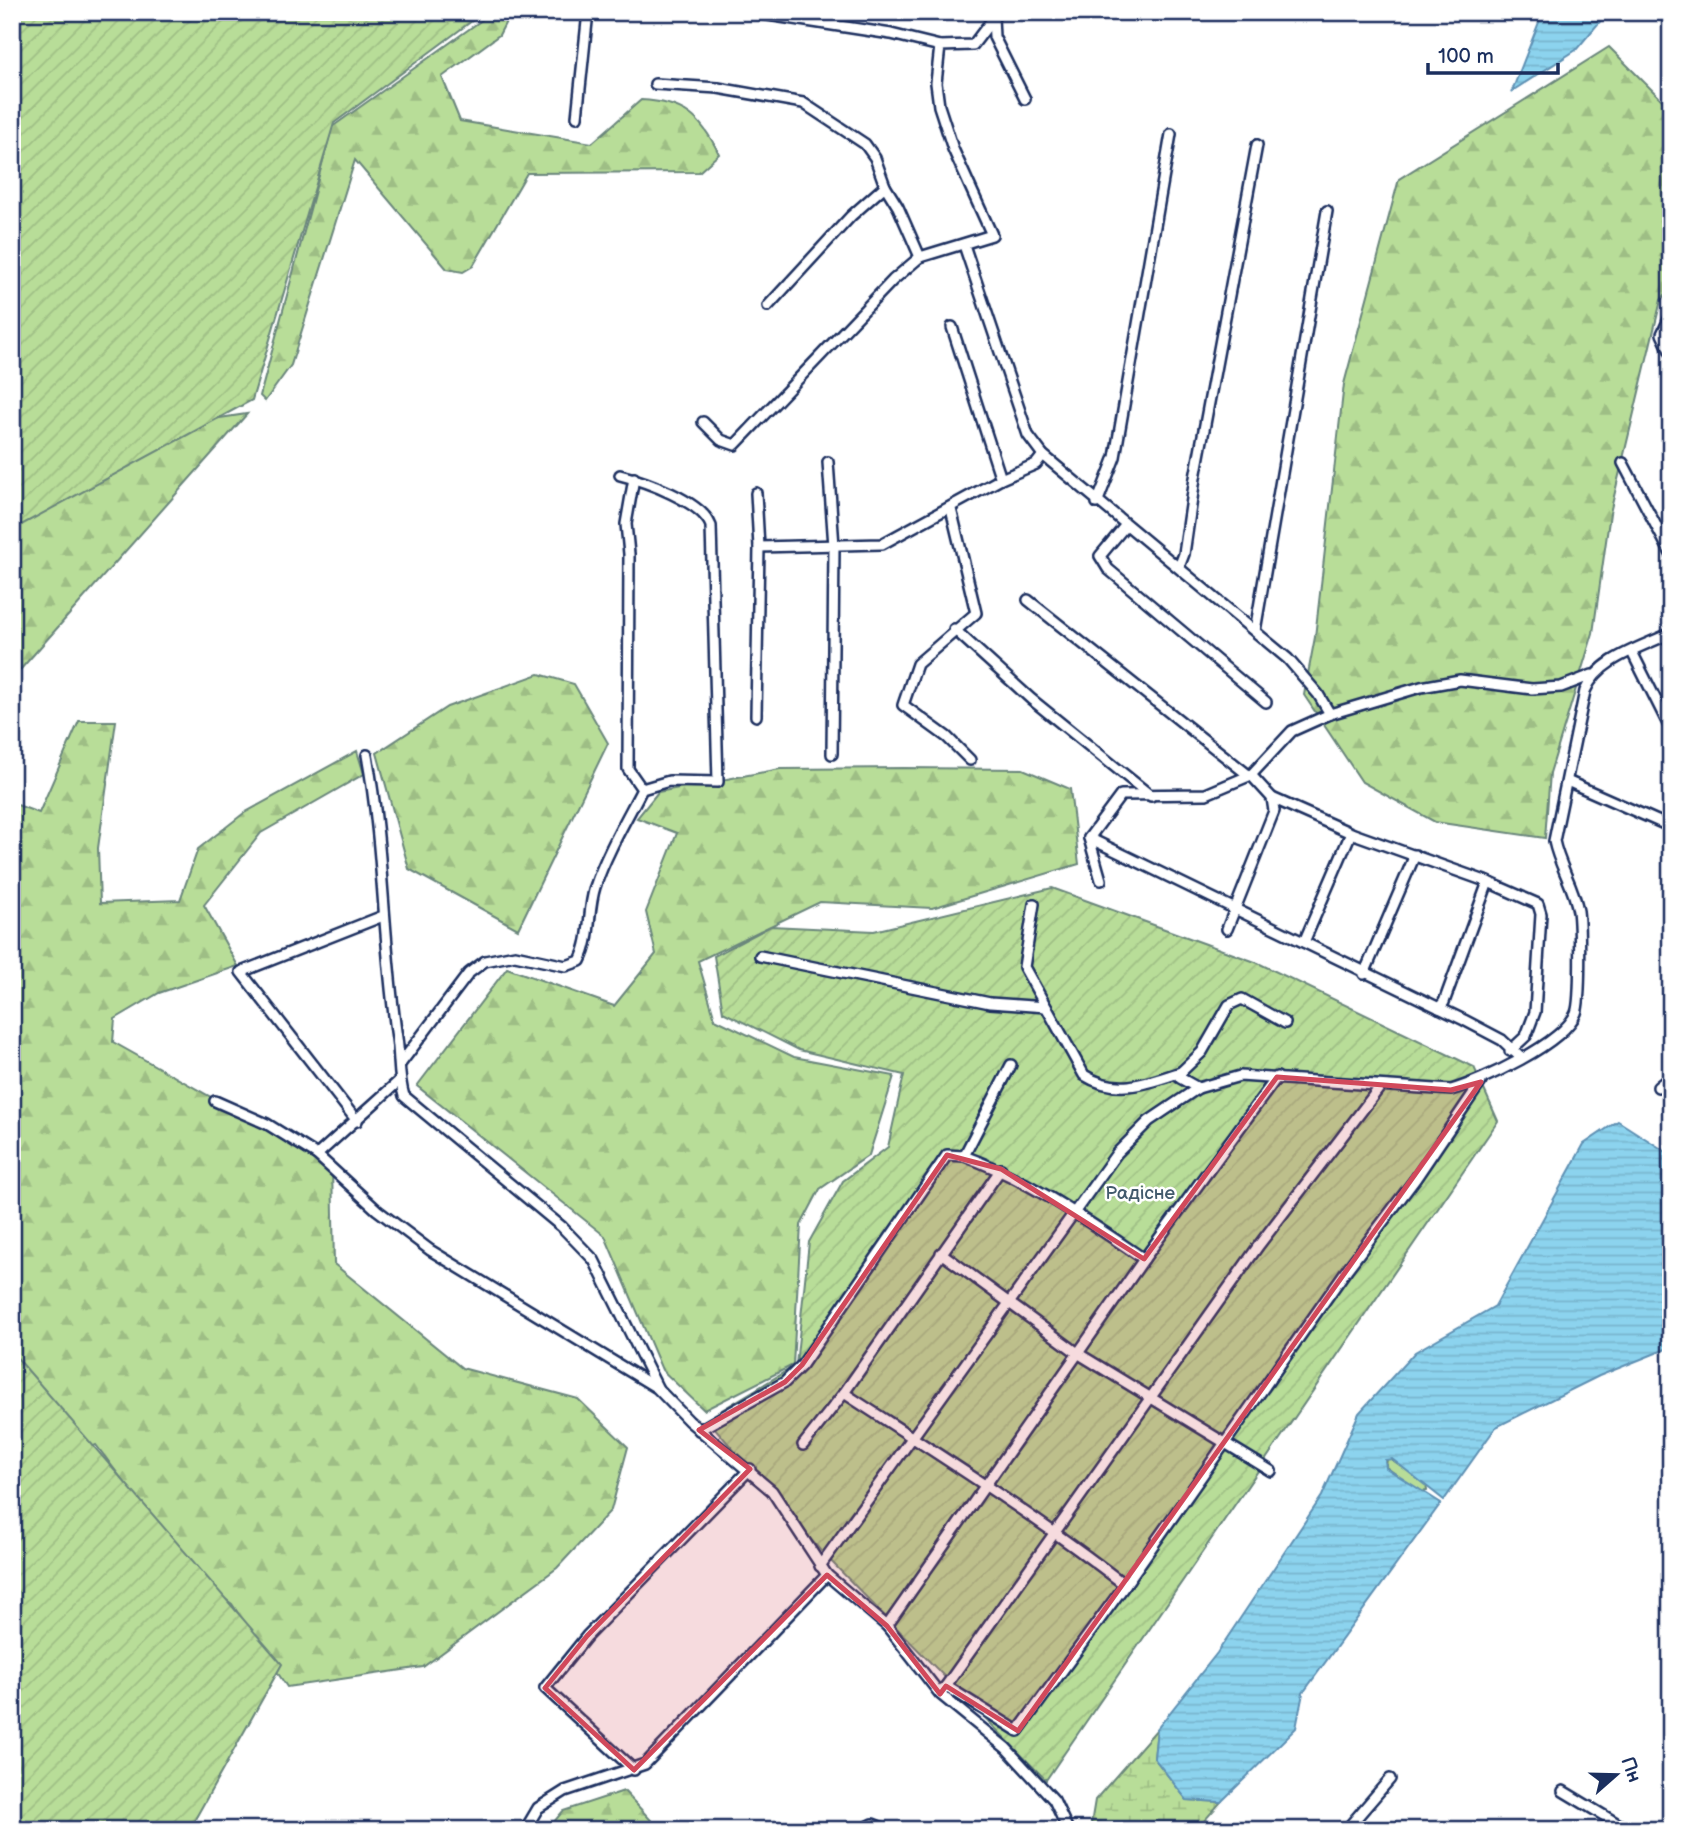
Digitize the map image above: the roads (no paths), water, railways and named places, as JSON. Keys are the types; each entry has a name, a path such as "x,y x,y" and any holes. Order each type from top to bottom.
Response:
{"street":[{"path":"577,117 589,12"},
{"path":"747,12 777,14 891,34 940,46 973,45 994,14"},
{"path":"994,14 994,37 1025,99"},
{"path":"703,422 721,439 736,444 893,280 920,257 992,235 953,149 939,106 936,83 940,46"},
{"path":"654,84 719,88 803,103 865,144 882,172 885,186 898,206 920,257"},
{"path":"1097,503 1115,457 1171,134"},
{"path":"1179,567 1184,554 1195,478 1257,145"},
{"path":"768,306 851,216 885,186"},
{"path":"1255,631 1327,211"},
{"path":"964,245 1028,435 1044,455 1097,503 1179,567 1288,660 1318,694 1330,714"},
{"path":"1671,315 1662,334 1671,353"},
{"path":"952,327 1001,479"},
{"path":"759,547 882,544 951,509 1001,479 1036,464 1044,455"},
{"path":"828,462 834,546 832,754"},
{"path":"1623,463 1671,554"},
{"path":"401,1063 469,974 485,961 515,955 566,966 580,961 588,946 587,923 595,887 642,789 669,781 718,782 713,561 708,518 697,508 634,478 620,475"},
{"path":"634,478 625,524 629,554 628,769 642,789"},
{"path":"756,493 759,547 756,716"},
{"path":"951,509 975,613 916,664 904,705 947,737 970,760"},
{"path":"1125,526 1100,556 1108,569 1266,702"},
{"path":"1028,600 1249,775 1272,798 1351,833 1489,882 1530,898 1538,904 1541,914 1535,1012 1526,1035 1510,1051"},
{"path":"954,629 1031,699 1151,796"},
{"path":"1089,838 1121,795 1206,794 1249,775 1292,731 1330,714 1421,687 1460,680 1532,689 1561,687 1592,675 1603,666 1671,633"},
{"path":"1632,652 1671,730"},
{"path":"820,1566 1011,1305 1117,1153 1149,1121 1198,1088 1240,1076 1451,1090 1481,1082 1560,1034 1577,1012 1578,912 1572,888 1559,864 1554,841 1585,691 1592,675"},
{"path":"367,755 383,860 387,972 401,1063 399,1081 404,1096 415,1108 562,1227 594,1259 657,1388"},
{"path":"1567,781 1671,827"},
{"path":"1227,929 1274,811 1272,798"},
{"path":"1304,942 1351,833"},
{"path":"1089,838 1101,880"},
{"path":"1089,838 1502,1040 1510,1051 1521,1058"},
{"path":"1364,974 1415,855"},
{"path":"1438,1008 1444,1002 1489,882"},
{"path":"1034,904 1024,967 1084,1075 1092,1080 1132,1088 1181,1072 1202,1052 1229,1005 1235,1001 1242,999 1285,1023"},
{"path":"357,1121 241,972 383,916"},
{"path":"760,956 917,985 990,1003 1046,1007"},
{"path":"964,1156 1011,1065"},
{"path":"1181,1072 1180,1078 1198,1088"},
{"path":"1658,1087 1671,1076"},
{"path":"887,1626 1144,1259 1277,1077"},
{"path":"317,1155 399,1081"},
{"path":"943,1690 1018,1731 1125,1585 1348,1268 1416,1178 1481,1082"},
{"path":"943,1690 1058,1532 1102,1463 1152,1398 1259,1245 1380,1087"},
{"path":"215,1101 267,1124 317,1155 377,1210 430,1250 657,1388 699,1430 750,1469 772,1490 827,1575 887,1626 943,1690 1006,1748 1054,1800 1068,1830"},
{"path":"699,1430 785,1382 802,1365 947,1155 964,1156 1001,1169 1074,1212 1144,1259"},
{"path":"803,1445 844,1393 1001,1169"},
{"path":"941,1253 1079,1354 1271,1471"},
{"path":"844,1393 1058,1532 1125,1585"},
{"path":"634,1770 545,1688 587,1636 750,1469"},
{"path":"525,1830 538,1808 565,1791 645,1765 827,1575"},
{"path":"1346,1830 1390,1779"},
{"path":"1563,1791 1628,1830"},
{"path":"861,1830 873,1824 888,1830"}],"water":[{"path":"1543,12 1608,12 1576,50 1512,91"},
{"path":"1618,1121 1671,1155 1671,1347 1599,1376 1496,1427 1444,1500 1392,1459 1385,1460 1386,1468 1441,1503 1303,1693 1296,1728 1221,1802 1187,1800 1154,1758 1157,1729 1217,1653 1322,1496 1359,1413 1415,1352 1495,1306 1584,1144"}],"park label":[{"name":"Радісне","path":"1140,1192"}]}
